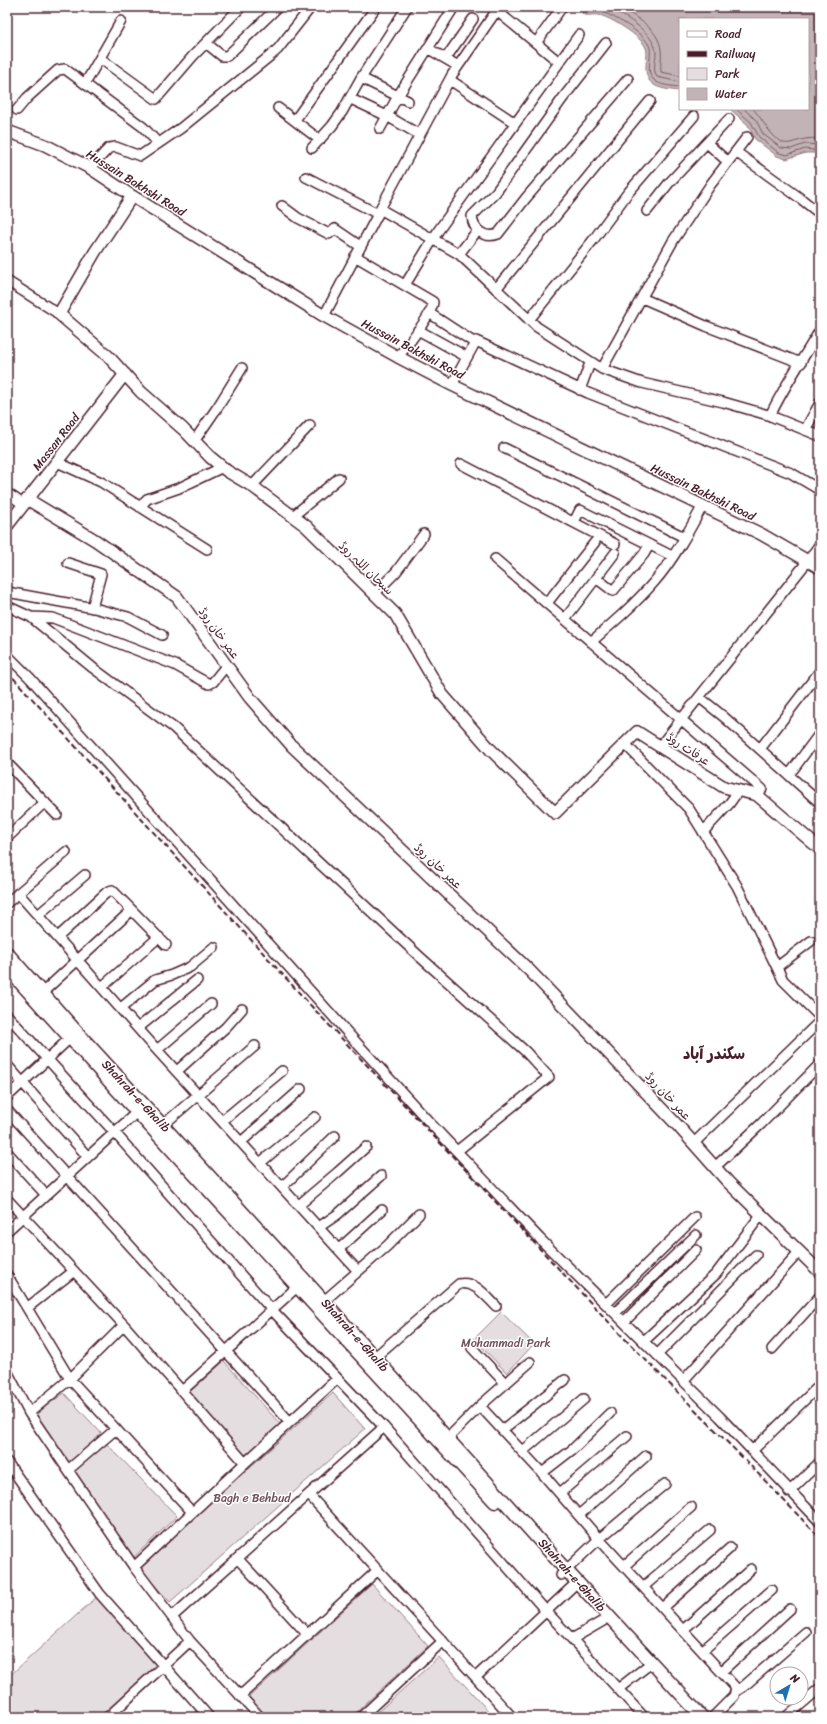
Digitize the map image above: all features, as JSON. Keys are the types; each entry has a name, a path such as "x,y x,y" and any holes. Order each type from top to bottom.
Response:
{"main road":[{"name":"Shahrah-e-Ghalib","path":"7,953 375,1357 445,1441"},
{"name":"Shahrah-e-Ghalib","path":"8,972 297,1287 445,1441 564,1572 702,1717"},
{"name":"Shahrah-e-Ghalib","path":"564,1572 572,1587 692,1717"}],"street":[{"path":"101,59 156,99 206,43 241,7"},
{"path":"206,43 222,56 227,56 278,7"},
{"path":"90,168 109,148 116,147 140,156 181,128 270,56 311,7"},
{"path":"295,120 376,7"},
{"path":"312,148 332,126 351,99 361,78 407,7"},
{"path":"380,129 398,96 429,49 454,7"},
{"path":"536,43 562,7"},
{"path":"324,316 360,246 450,80 458,66 498,9 559,62"},
{"path":"446,58 473,19"},
{"path":"85,84 101,59 121,21"},
{"path":"405,285 433,239 579,35"},
{"path":"606,43 563,98 496,192 472,216 473,224 477,231 486,235 498,234 526,198 628,79"},
{"path":"429,49 458,66"},
{"path":"18,110 27,98 60,68 65,69 144,127 158,143"},
{"path":"361,78 408,102"},
{"path":"450,80 515,123"},
{"path":"351,99 387,116 420,135"},
{"path":"496,290 650,101"},
{"path":"278,108 320,140"},
{"path":"529,320 594,239 627,194 694,116"},
{"path":"647,211 669,183 728,119"},
{"name":"Hussain Bakhshi Road","path":"7,131 45,145 90,168 132,196 324,316 398,356 452,385 702,507 761,534 807,562 820,568"},
{"path":"602,369 673,241 711,184 747,137"},
{"path":"707,143 728,162"},
{"path":"736,152 819,213 820,211"},
{"path":"306,177 379,211 459,254 537,327 590,363 602,369 642,383 723,402 770,416 820,436"},
{"path":"7,281 59,314 95,252 132,196"},
{"path":"282,206 298,218 329,234 336,229 360,246"},
{"path":"459,254 477,231"},
{"path":"355,256 432,301 433,305 429,313 398,356"},
{"path":"642,298 706,326 801,362"},
{"path":"429,313 475,343 476,341 580,390 791,473 820,490"},
{"name":"سبحان اللہ روڈ","path":"59,314 108,356 142,392 194,440 210,457 293,516 311,531 395,614 442,694 490,749 555,813"},
{"path":"418,330 467,357"},
{"path":"770,416 782,390 820,330"},
{"path":"452,385 475,343"},
{"path":"580,390 590,363"},
{"path":"194,440 219,405 242,368"},
{"name":"Massan Road","path":"7,526 124,374"},
{"path":"804,430 820,403"},
{"path":"252,486 310,425"},
{"path":"504,448 684,537"},
{"path":"57,462 101,482 207,548"},
{"path":"461,464 615,544"},
{"path":"140,507 147,499 179,488 223,467"},
{"path":"293,516 339,478"},
{"path":"7,493 25,502"},
{"name":"عمر خان روڈ","path":"25,502 95,540 177,597 250,698 292,746 530,971 761,1215 820,1272"},
{"path":"591,642 628,609 655,581 702,507"},
{"path":"574,522 580,510 672,556"},
{"path":"374,594 396,572 424,534"},
{"path":"547,603 595,542"},
{"path":"660,746 820,544"},
{"path":"596,578 613,591 644,554 649,545"},
{"path":"564,619 615,553"},
{"path":"496,559 762,789 757,795"},
{"path":"68,563 102,574 92,608"},
{"path":"7,592 92,608 128,617 162,635"},
{"path":"7,606 31,616 94,668 174,728 415,952 525,1051 549,1077 457,1151"},
{"path":"31,616 53,618 175,665 209,684 213,682 226,666"},
{"path":"7,655 46,695 355,1041 457,1151 540,1239 684,1381 752,1451 789,1492 820,1522"},
{"path":"760,750 820,671"},
{"path":"699,697 724,716 820,803"},
{"name":"عرفات روڈ","path":"555,813 637,732 724,787 757,795 820,849"},
{"path":"789,775 820,733"},
{"path":"625,744 689,809 737,886 783,980 820,1017"},
{"path":"7,763 57,816"},
{"path":"703,832 729,804 739,790"},
{"path":"7,838 45,802"},
{"path":"7,903 66,852"},
{"path":"38,915 85,875"},
{"path":"58,937 110,891 114,892 166,945"},
{"path":"18,893 157,1050 358,1271"},
{"path":"42,993 132,910"},
{"path":"102,987 158,938"},
{"path":"777,967 811,941"},
{"path":"120,1008 155,980 172,975 190,967 214,947"},
{"path":"138,1028 196,980"},
{"path":"157,1050 211,1004"},
{"path":"177,1071 226,1027 242,1009"},
{"path":"7,1015 115,1133 272,1310 384,1427 546,1611 644,1717"},
{"path":"694,1143 820,1021"},
{"path":"7,1097 70,1038"},
{"path":"163,1125 255,1046"},
{"path":"7,1065 88,1158"},
{"path":"715,1167 761,1124 818,1066"},
{"path":"222,1121 282,1071"},
{"path":"241,1142 301,1089"},
{"path":"7,1110 290,1422"},
{"path":"7,1231 137,1112"},
{"path":"260,1163 315,1117"},
{"path":"282,1187 335,1136"},
{"path":"299,1205 366,1147"},
{"path":"7,1152 46,1195"},
{"path":"319,1227 338,1214 381,1176"},
{"path":"7,1198 124,1326 245,1463"},
{"path":"339,1249 382,1210"},
{"path":"324,1301 387,1246 419,1214"},
{"path":"644,1341 716,1274 761,1215"},
{"path":"606,1304 695,1217"},
{"path":"615,1313 696,1235"},
{"path":"624,1322 696,1250"},
{"path":"684,1381 799,1252"},
{"path":"657,1355 756,1255"},
{"path":"27,1308 74,1271"},
{"path":"7,1275 70,1379 192,1512"},
{"path":"375,1357 459,1284 465,1283 476,1287 496,1306"},
{"path":"182,1391 297,1287"},
{"path":"772,1349 820,1296"},
{"path":"29,1413 70,1379 124,1326"},
{"path":"472,1348 505,1383"},
{"path":"445,1441 480,1406 530,1362"},
{"path":"7,1371 29,1413 134,1566 190,1641 260,1717"},
{"path":"134,1566 337,1379"},
{"path":"502,1430 565,1380"},
{"path":"752,1451 820,1385"},
{"path":"522,1451 584,1399"},
{"path":"480,1406 542,1472 599,1539 736,1688 734,1696 712,1717"},
{"path":"542,1472 573,1449 610,1413"},
{"path":"172,1617 384,1427"},
{"path":"68,1470 116,1429"},
{"path":"560,1493 627,1436"},
{"path":"579,1515 646,1456"},
{"path":"789,1492 820,1462"},
{"path":"7,1463 100,1594 209,1717"},
{"path":"564,1572 599,1539 665,1484"},
{"path":"309,1494 510,1716"},
{"path":"624,1566 691,1507"},
{"path":"643,1587 710,1530"},
{"path":"662,1608 730,1548"},
{"path":"238,1559 308,1635"},
{"path":"682,1630 751,1569"},
{"path":"240,1696 378,1570"},
{"path":"476,1677 572,1587"},
{"path":"702,1651 772,1590"},
{"path":"721,1672 790,1609"},
{"path":"572,1639 603,1621"},
{"path":"736,1690 743,1688 806,1632"},
{"path":"108,1717 190,1641"},
{"path":"361,1717 443,1641"},
{"path":"618,1689 646,1667"},
{"path":"786,1717 820,1688"}],"green space":[{"name":"Mohammadi Park","path":"501,1312 534,1344 507,1373 474,1339"},
{"path":"224,1361 281,1425 245,1458 187,1394"},
{"path":"64,1393 102,1434 65,1468 30,1418"},
{"name":"Bagh e Behbud","path":"333,1393 365,1429 170,1602 138,1567"},
{"path":"105,1442 177,1516 133,1558 71,1472"},
{"path":"372,1584 428,1646 351,1717 266,1717 248,1698"},
{"path":"100,1594 164,1666 107,1717 7,1717 7,1678"},
{"path":"439,1657 494,1717 372,1717"}],"water":[{"path":"585,7 820,7 820,155 816,153 806,153 786,159 777,156 755,139 748,125 731,110 809,110 809,18 679,18 679,91 661,88 656,86 648,79 646,73 647,52 639,38 610,19 599,15 584,15 582,13"}],"railway":[{"path":"7,671 313,1008 621,1335 820,1538"}],"district":[{"name":"سکندر آباد","path":"714,1053"}]}
